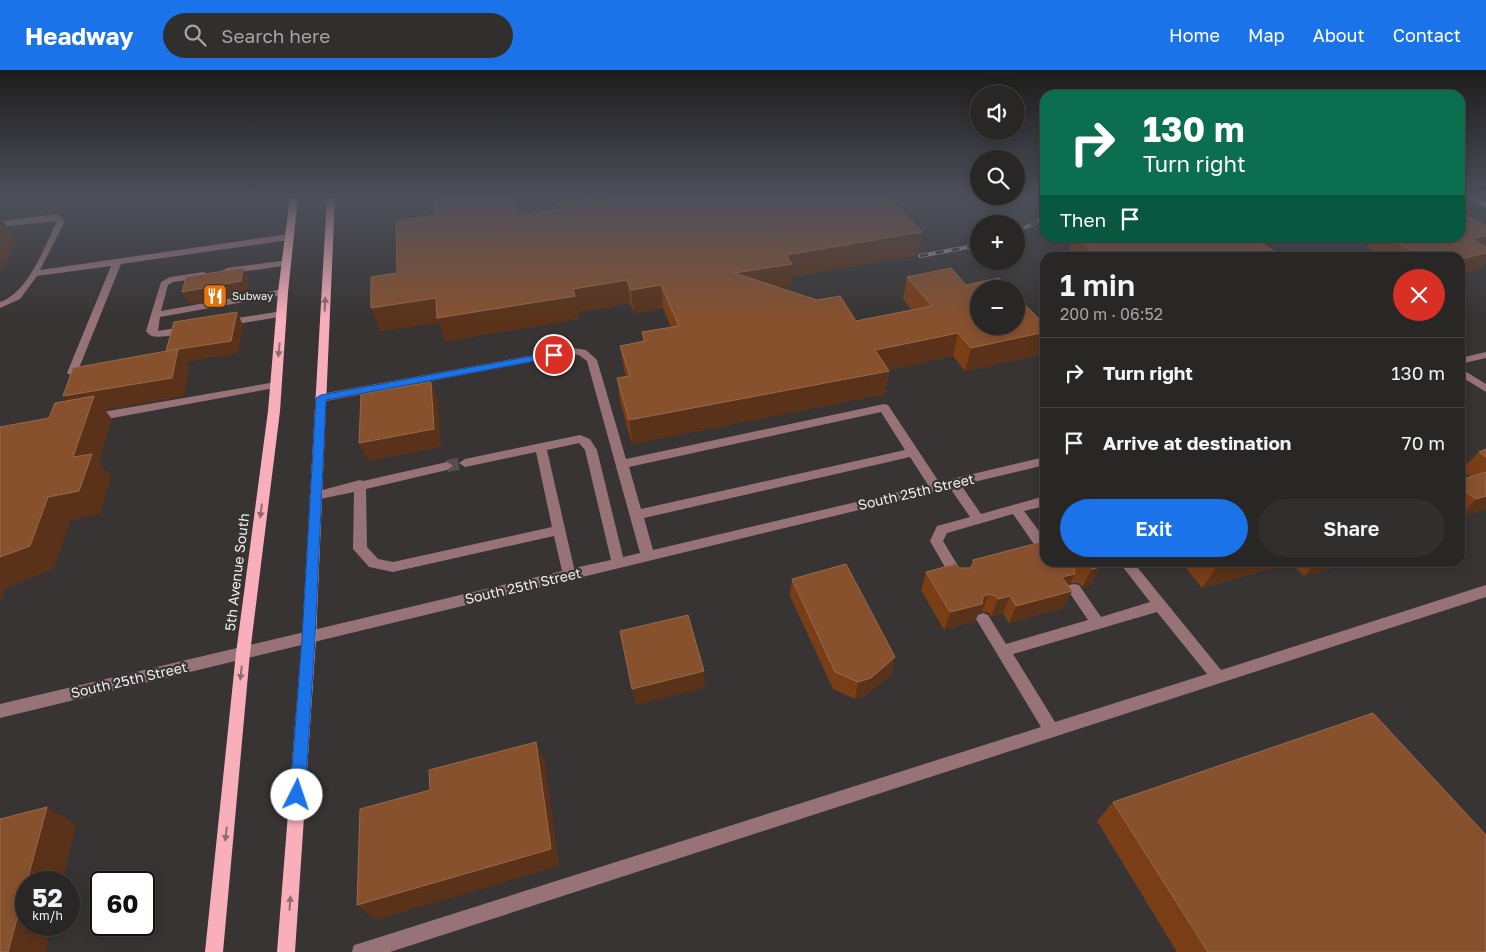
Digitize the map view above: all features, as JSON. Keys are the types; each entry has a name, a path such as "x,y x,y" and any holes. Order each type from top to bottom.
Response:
{"main road":[{"name":"5th Avenue South","path":"214,952 243,653 276,385 283,292 290,238"},
{"path":"286,952 309,638 329,238"}],"street":[{"path":"0,305 10,302 22,294 52,238"},
{"path":"34,274 282,238"},
{"path":"72,373 117,262"},
{"path":"195,328 156,334 151,332 164,284 170,280 288,263"},
{"path":"156,315 283,292"},
{"path":"214,325 282,314"},
{"path":"321,398 573,351 582,352 592,360 648,556"},
{"path":"1465,361 1486,355"},
{"path":"1465,374 1486,389"},
{"path":"76,420 276,385"},
{"path":"622,464 884,408 936,487"},
{"path":"465,463 580,439 586,442 591,450 618,563"},
{"path":"541,447 569,575"},
{"path":"636,515 913,452"},
{"name":"South 25th Street","path":"0,711 1040,463"},
{"path":"315,496 360,484 447,466"},
{"path":"953,483 978,519"},
{"path":"360,484 360,549 374,564 392,567 560,530"},
{"path":"959,580 936,541 942,529 1040,502"},
{"path":"1016,509 1040,542"},
{"path":"1129,567 1218,677"},
{"path":"1074,589 1098,624"},
{"path":"361,952 1486,591"},
{"path":"1003,651 1160,605"},
{"path":"983,619 1051,730"}],"building":[{"path":"396,238 886,238 786,255 792,264 734,273 817,300 840,296 856,321 932,306 907,277 951,268 966,285 970,284 970,335 1025,335 1025,305 1040,320 1040,333 971,348 958,333 875,350 889,371 629,420 617,378 630,376 620,346 645,341 642,332 679,326 661,285 631,290 627,280 573,289 575,296 437,318 436,298 371,308 371,277 397,273"},
{"path":"1465,238 1476,238 1472,239 1486,247 1486,253 1465,258 1465,252 1414,252 1397,242 1465,242"},
{"path":"1082,242 1261,242 1275,252 1093,252"},
{"path":"243,268 241,281 182,292 186,277"},
{"path":"237,312 231,341 166,351 174,322"},
{"path":"178,349 172,378 63,396 73,368"},
{"path":"431,382 434,429 359,443 361,394"},
{"path":"94,396 73,457 92,454 79,491 48,497 30,546 0,557 0,427 49,418 55,403"},
{"path":"1486,449 1486,457 1479,452"},
{"path":"1486,472 1486,496 1476,499 1465,491 1465,478"},
{"path":"1040,542 1040,567 1076,567 1075,574 1062,577 1072,591 1016,606 1010,596 998,599 996,596 989,594 983,597 982,604 950,612 926,572 956,564 959,568 970,568 974,563 973,560"},
{"path":"846,564 895,657 871,678 858,682 835,672 792,579"},
{"path":"688,615 704,671 632,689 620,631"},
{"path":"1373,713 1486,835 1486,952 1208,952 1113,802"},
{"path":"536,742 551,849 357,905 360,809 430,790 429,770"},
{"path":"47,807 30,871 15,871 15,926 8,952 0,952 0,819"}],"tunnel":[{"path":"447,466 465,463"}],"railway":[{"path":"920,256 970,247"}],"place":[{"name":"Subway","path":"215,296"}],"route":[{"path":"297,795 309,638 321,398 554,355"}]}
